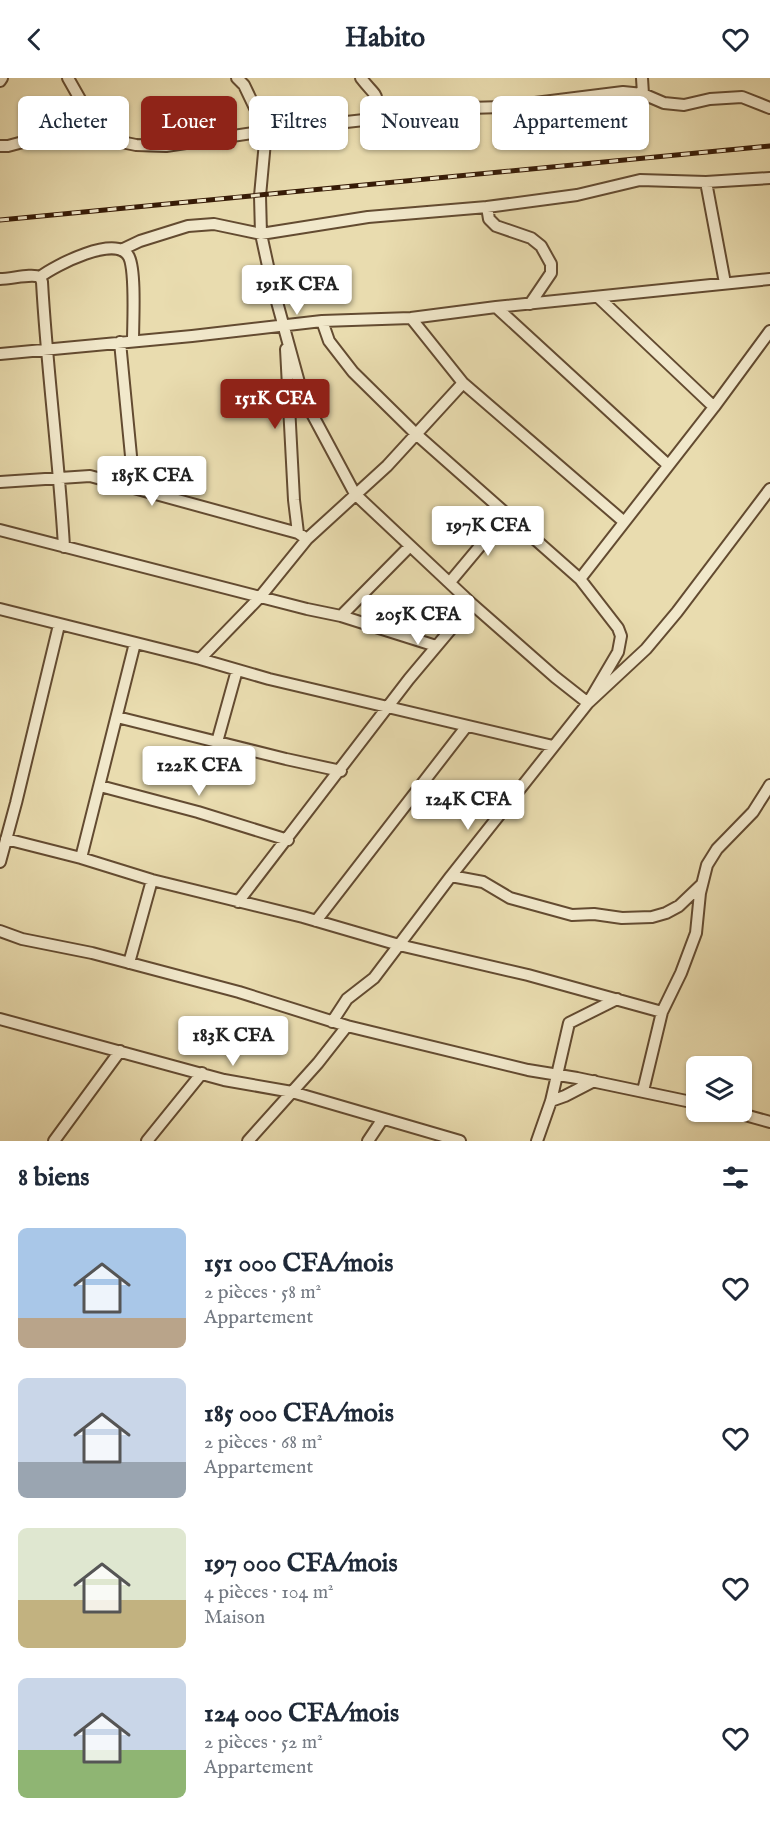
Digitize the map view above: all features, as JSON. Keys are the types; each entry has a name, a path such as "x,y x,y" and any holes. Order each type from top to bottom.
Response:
{"street":[{"path":"69,78 79,96"},
{"path":"361,78 376,96"},
{"path":"642,78 643,94"},
{"path":"245,80 252,96"},
{"path":"480,107 623,92 643,94 664,103 684,105 710,99 742,97 770,108"},
{"path":"129,144 166,146 249,134"},
{"path":"0,146 18,143"},
{"path":"264,150 260,196 261,234 271,280 285,324 303,397 356,494 472,604 588,703"},
{"path":"0,279 31,275 40,277 56,265 71,258 101,249 121,250 140,241 188,226 214,224 261,234 368,217 487,207 577,195 640,180 706,182 770,178"},
{"path":"706,182 725,283"},
{"path":"487,207 489,219 496,226 531,238 548,256 551,273 530,304"},
{"path":"121,250 129,258 132,271 133,341"},
{"path":"40,277 60,478 64,546"},
{"path":"0,354 285,324 411,318 770,279"},
{"path":"598,297 714,407"},
{"path":"496,307 668,465"},
{"path":"411,318 463,382 623,521"},
{"path":"322,321 329,341 353,372 416,434 580,579 618,628 621,636 618,652 588,703"},
{"path":"285,324 294,500 303,536"},
{"path":"580,579 770,331"},
{"path":"120,342 134,487"},
{"path":"200,659 260,597 303,536 387,466 463,382"},
{"path":"0,482 90,476 303,536"},
{"path":"332,1022 347,999 374,978 451,876 588,703 646,649 677,612 770,489"},
{"path":"450,582 506,515"},
{"path":"0,530 341,616 436,646"},
{"path":"341,616 410,546"},
{"path":"238,902 288,840 387,708 472,604"},
{"path":"0,609 387,708 553,746"},
{"path":"0,862 59,625"},
{"path":"81,858 135,643"},
{"path":"217,742 237,670"},
{"path":"117,717 340,771"},
{"path":"316,921 466,727"},
{"path":"643,1091 662,1012 681,973 696,933 701,885 711,857 753,812 770,785"},
{"path":"100,786 217,817 288,840"},
{"path":"6,839 81,858 152,880 316,921 399,945 528,975 662,1012"},
{"path":"451,876 483,882 510,898 572,915 594,914 622,918 652,917 666,913 679,906 701,885"},
{"path":"129,963 152,880"},
{"path":"0,931 22,939 69,948 239,992 347,1026 528,1070 595,1081 686,1101"},
{"path":"537,1141 551,1101 569,1023 617,999"},
{"path":"0,1019 224,1080 292,1092 460,1141"},
{"path":"248,1141 347,1026"},
{"path":"54,1141 120,1051"},
{"path":"147,1141 202,1073"},
{"path":"551,1101 595,1081"},
{"path":"752,1117 770,1122"},
{"path":"369,1141 382,1120"}],"railway":[{"path":"0,220 770,146"}]}
